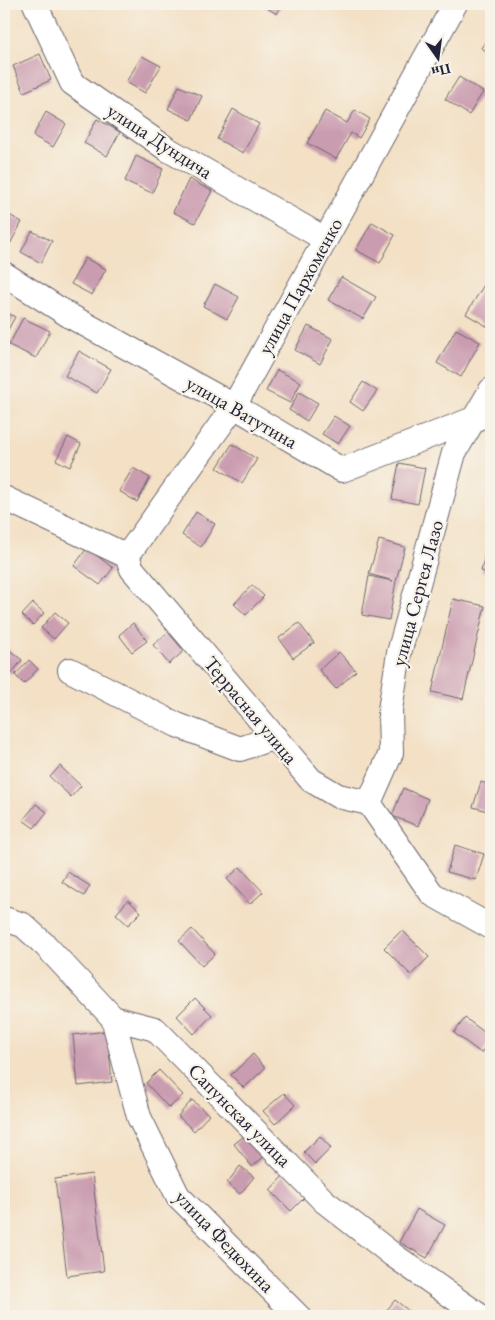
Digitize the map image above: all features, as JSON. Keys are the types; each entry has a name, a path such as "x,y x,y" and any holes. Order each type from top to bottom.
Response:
{"street":[{"name":"улица Дундича","path":"35,4 72,83 167,149 326,239"},
{"name":"улица Пархоменко","path":"127,556 234,406 454,4"},
{"name":"улица Ватутина","path":"4,274 70,316 234,406 342,470 484,417"},
{"name":"улица Сергея Лазо","path":"369,803 391,753 390,710 399,653 454,453 484,417 491,390"},
{"path":"4,498 127,556"},
{"name":"Террасная улица","path":"127,556 132,569 311,780 338,796 369,803"},
{"path":"70,670 178,725 240,749 275,737"},
{"path":"369,803 432,894 491,927"},
{"path":"4,919 23,925 46,946 113,1018"},
{"name":"улица Федюхина","path":"113,1018 140,1117 178,1196 298,1316"},
{"name":"Сапунская улица","path":"113,1018 155,1029 324,1201 393,1255 480,1316"}],"building":[{"path":"260,4 282,4 277,14"},
{"path":"491,32 491,54 481,48"},
{"path":"40,54 51,80 24,92 13,66"},
{"path":"142,56 161,66 145,93 126,82"},
{"path":"459,77 483,92 469,115 445,99"},
{"path":"179,86 202,96 191,120 168,109"},
{"path":"233,109 259,124 243,153 217,139"},
{"path":"355,110 370,119 359,138 351,133 336,159 307,143 325,111 347,123"},
{"path":"46,112 66,124 53,147 33,136"},
{"path":"97,119 120,132 107,156 84,143"},
{"path":"136,156 163,169 152,193 125,181"},
{"path":"189,179 212,191 195,223 173,212"},
{"path":"4,212 22,222 10,244 4,240"},
{"path":"372,222 395,235 380,263 356,250"},
{"path":"32,231 52,241 41,263 21,252"},
{"path":"85,258 106,269 92,295 71,284"},
{"path":"341,277 376,297 363,319 328,300"},
{"path":"487,280 491,283 490,328 466,314"},
{"path":"215,284 239,297 227,319 203,306"},
{"path":"4,311 15,317 4,337"},
{"path":"23,318 50,331 36,358 9,345"},
{"path":"308,326 333,339 320,364 295,350"},
{"path":"456,329 480,342 461,377 437,363"},
{"path":"79,351 111,369 97,393 65,376"},
{"path":"277,370 301,382 290,403 266,391"},
{"path":"363,382 377,391 363,411 350,402"},
{"path":"299,392 318,403 307,421 289,410"},
{"path":"334,416 350,426 338,444 322,434"},
{"path":"68,437 81,444 70,467 56,460"},
{"path":"232,444 257,459 242,483 217,468"},
{"path":"399,463 425,468 418,504 392,499"},
{"path":"133,468 150,478 137,502 119,491"},
{"path":"196,512 215,524 201,547 182,535"},
{"path":"491,534 491,574 481,571"},
{"path":"379,540 405,547 396,581 389,620 362,615 369,576 393,581 369,574"},
{"path":"87,548 113,568 100,585 74,566"},
{"path":"252,585 264,596 246,615 234,604"},
{"path":"453,599 485,606 463,699 432,692"},
{"path":"33,603 44,613 33,625 22,615"},
{"path":"55,612 68,623 54,639 41,628"},
{"path":"133,623 147,641 132,652 119,635"},
{"path":"299,623 314,643 293,658 279,638"},
{"path":"168,632 184,651 169,664 153,645"},
{"path":"8,649 22,660 11,674 4,669 4,654"},
{"path":"339,652 356,671 336,689 319,670"},
{"path":"29,660 38,669 24,684 15,675"},
{"path":"60,766 81,786 71,797 50,777"},
{"path":"481,782 491,785 491,812 473,807"},
{"path":"403,788 428,799 418,826 392,816"},
{"path":"36,804 47,812 34,828 23,820"},
{"path":"455,845 484,854 476,880 447,872"},
{"path":"240,867 263,892 250,904 227,879"},
{"path":"68,872 90,886 84,896 62,882"},
{"path":"128,900 141,912 128,925 116,914"},
{"path":"192,929 215,954 202,966 179,941"},
{"path":"402,930 429,957 411,975 384,948"},
{"path":"195,998 212,1015 194,1034 177,1016"},
{"path":"465,1018 491,1037 481,1053 454,1033"},
{"path":"107,1031 112,1082 78,1086 73,1035"},
{"path":"253,1054 265,1068 244,1088 231,1075"},
{"path":"159,1070 183,1095 169,1108 146,1083"},
{"path":"284,1093 295,1105 275,1124 263,1111"},
{"path":"192,1100 209,1115 194,1131 178,1116"},
{"path":"249,1132 267,1154 252,1167 234,1144"},
{"path":"320,1136 331,1148 315,1164 304,1152"},
{"path":"240,1166 254,1177 240,1194 227,1183"},
{"path":"92,1174 104,1271 67,1276 55,1179"},
{"path":"284,1175 306,1196 291,1211 270,1190"},
{"path":"417,1209 445,1225 427,1258 399,1242"},
{"path":"395,1300 409,1311 405,1316 382,1316"}]}
